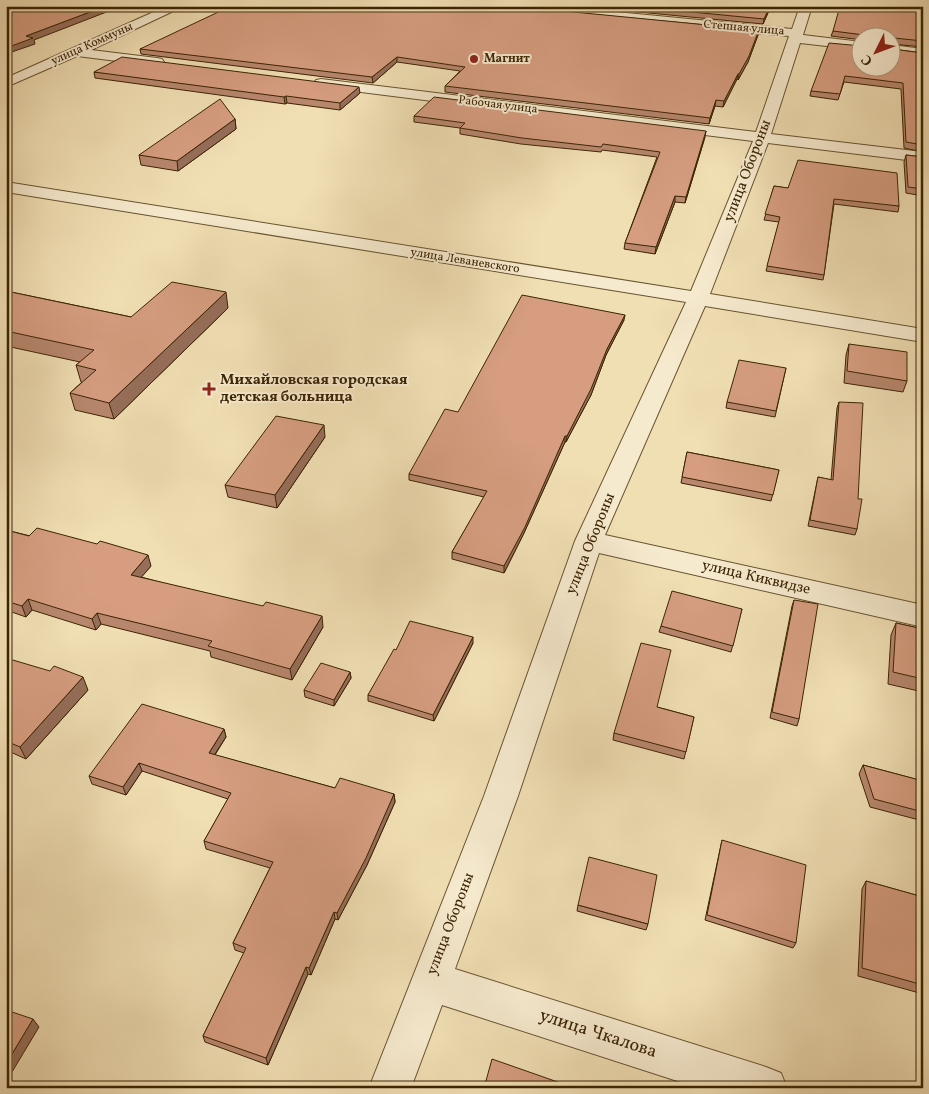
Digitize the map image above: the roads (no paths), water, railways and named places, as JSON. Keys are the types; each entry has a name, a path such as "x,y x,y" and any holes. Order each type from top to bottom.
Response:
{"street":[{"name":"улица Коммуны","path":"6,83 178,6"},
{"name":"Степная улица","path":"513,6 795,36 852,45"},
{"name":"улица Обороны","path":"390,1088 501,796 589,541 699,297 762,137 806,6"},
{"path":"902,50 923,53"},
{"path":"74,52 172,64"},
{"name":"Рабочая улица","path":"310,81 923,157"},
{"name":"улица Леваневского","path":"6,187 319,239 699,297 923,336"},
{"name":"улица Киквидзе","path":"589,541 923,616"},
{"name":"улица Чкалова","path":"430,980 766,1088"}],"place":[{"name":"Магнит","path":"474,59"},
{"name":"Михайловская городская детская больница","path":"209,389"}]}
